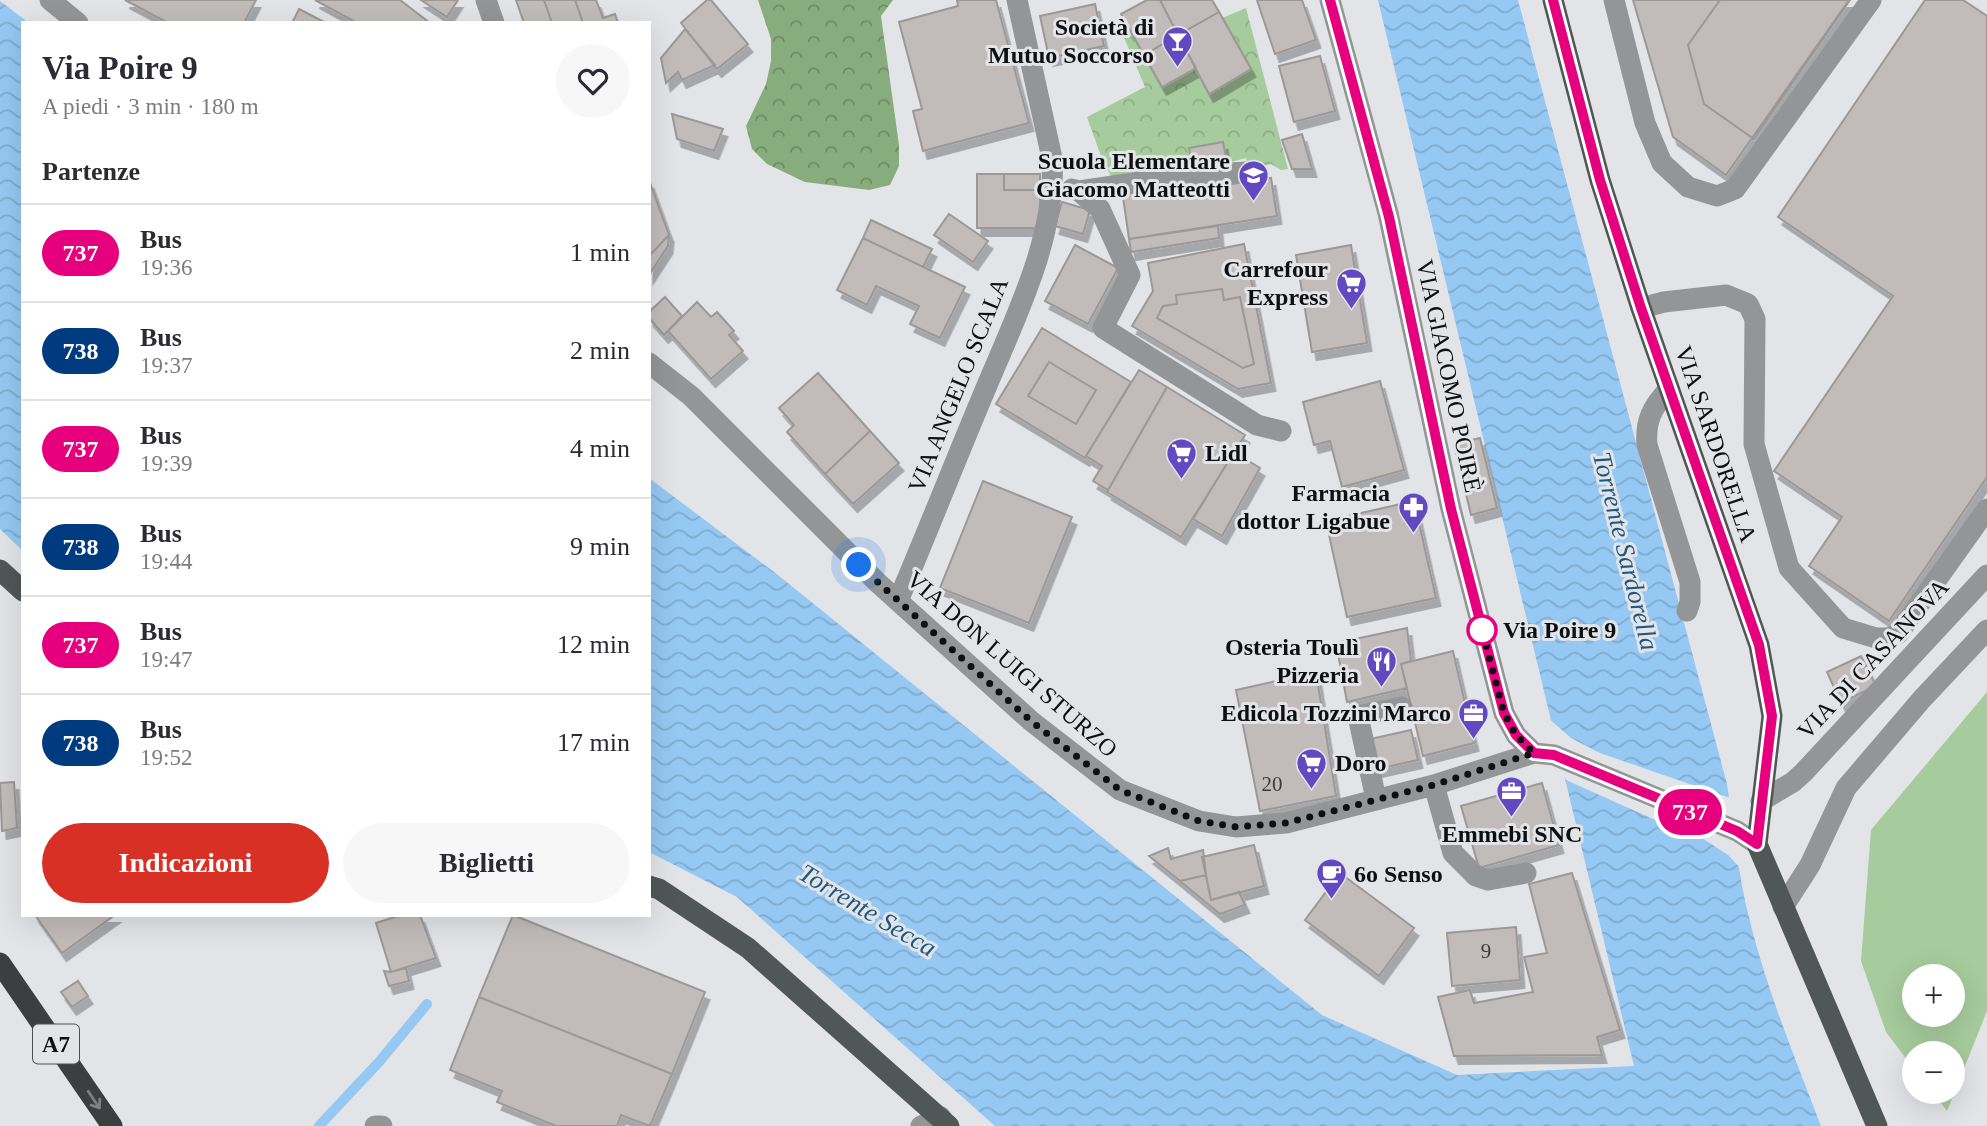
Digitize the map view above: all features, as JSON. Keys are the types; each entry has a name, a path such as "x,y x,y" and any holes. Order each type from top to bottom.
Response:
{"highway":[{"name":"A7","path":"0,963 112,1126"}],"main road":[{"name":"VIA SARDORELLA","path":"1553,0 1600,180 1641,308 1759,645 1772,716 1757,844 1877,1126"},
{"path":"0,570 21,590"},
{"path":"651,887 659,889 748,948 945,1121"}],"street":[{"path":"50,0 76,21"},
{"path":"486,0 493,21"},
{"name":"VIA ANGELO SCALA","path":"898,601 1023,296 1048,223 1054,183 1052,158 1017,0"},
{"name":"VIA GIACOMO POIRÈ","path":"1330,0 1389,217 1451,509 1504,713 1516,735 1544,754"},
{"path":"1614,0 1645,123 1662,163 1688,187 1717,196 1735,190 1871,0"},
{"path":"1079,191 1188,175 1248,172"},
{"path":"1054,183 1079,191 1100,209 1130,275 1103,328 1257,425 1281,431"},
{"path":"1641,308 1664,302 1727,295 1748,304 1755,319 1754,444 1786,555 1790,568 1843,628 1876,638 1888,638 1898,634 1987,509"},
{"name":"VIA DON LUIGI STURZO","path":"651,365 691,396 898,601 1031,721 1120,790 1199,821 1236,827 1286,823 1544,754"},
{"path":"1670,389 1649,416 1647,445 1690,582 1687,611"},
{"name":"VIA DI CASANOVA","path":"1761,801 1803,773 1987,575"},
{"path":"1783,907 1810,864 1846,788 1922,699 1987,630"},
{"path":"1376,799 1358,716 1402,707"},
{"path":"1544,754 1737,831 1757,844"},
{"path":"1434,785 1453,853 1475,876 1488,880 1526,873"},
{"path":"921,1126 945,1121"},
{"path":"375,1126 382,1126"}],"green space":[{"path":"758,0 893,0 881,16 899,145 899,166 890,185 869,190 805,182 767,164 752,149 746,126 766,84 771,61 771,39"},
{"path":"1246,8 1288,169 1281,170 1271,164 1249,169 1246,158 1227,163 1112,178 1087,117 1145,87 1123,35 1131,32 1196,68 1209,93 1251,70 1222,18"},
{"path":"1987,692 1987,1011 1965,1066 1965,1041 1902,1041 1902,1053 1886,1032 1861,961 1871,830"}],"water":[{"path":"1378,0 1518,0 1727,784 1742,886 1757,947 1776,1008 1821,1126 995,1126 737,897 651,853 651,480 778,575 1322,1015 1457,1075 1634,1066"},
{"path":"0,1 26,21 21,21 21,549 0,529"}],"pier":[{"path":"1546,716 1571,738 1600,753 1730,798 1737,831 1740,868 1728,855 1699,836 1653,819 1566,780 1557,762"}],"building":[{"path":"125,0 256,0 245,21 164,21"},
{"path":"315,0 400,0 427,21 353,21"},
{"path":"421,0 458,0 447,17"},
{"path":"516,0 596,0 603,18 615,14 617,21 523,21"},
{"path":"544,0 575,0 582,21 551,21"},
{"path":"707,0 711,0 748,44 717,69 681,23"},
{"path":"957,0 996,0 1029,123 923,151 913,111 922,109 899,22 958,6"},
{"path":"1147,0 1160,0 1178,35 1144,55 1121,14"},
{"path":"1160,0 1212,0 1219,12 1178,35"},
{"path":"1257,0 1302,0 1316,40 1275,54"},
{"path":"1633,0 1849,0 1726,175 1673,137"},
{"path":"1720,0 1850,0 1754,139 1704,104 1688,45"},
{"path":"1925,0 1963,0 1987,16 1987,477 1889,621 1809,566 1842,517 1774,471 1893,296 1778,217"},
{"path":"1095,4 1104,46 1049,58 1040,16"},
{"path":"299,9 322,21 293,21"},
{"path":"1219,12 1251,69 1209,94 1178,35"},
{"path":"685,29 715,65 682,80 678,72 666,83 661,58"},
{"path":"1178,35 1196,68 1162,87 1144,55"},
{"path":"1320,56 1335,111 1294,122 1279,66"},
{"path":"672,114 723,129 714,151 677,139"},
{"path":"1302,134 1312,169 1292,169 1282,140"},
{"path":"1223,142 1227,163 1193,169 1189,148"},
{"path":"977,174 1004,174 1004,190 1040,190 1040,228 977,228"},
{"path":"1004,174 1040,174 1040,190 1004,190"},
{"path":"1271,178 1277,216 1129,239 1122,190 1176,182 1178,192"},
{"path":"651,186 669,235 651,254"},
{"path":"1062,202 1090,210 1083,234 1055,226"},
{"path":"949,214 988,241 973,262 934,235"},
{"path":"871,220 932,249 923,267 863,238"},
{"path":"1218,226 1219,238 1131,252 1129,239"},
{"path":"669,235 668,246 651,272 651,254"},
{"path":"863,238 965,287 940,338 910,324 919,306 876,286 867,305 837,290"},
{"path":"1244,244 1271,383 1238,389 1132,326 1153,291 1148,263"},
{"path":"1075,245 1118,268 1088,324 1045,301"},
{"path":"1351,245 1367,343 1312,352 1296,255"},
{"path":"1222,289 1224,300 1240,297 1254,364 1243,368 1157,318 1163,306 1177,304 1176,295"},
{"path":"665,297 682,316 664,335 651,320 651,310"},
{"path":"697,302 711,317 717,312 734,331 729,335 743,351 711,379 668,331"},
{"path":"1042,328 1131,382 1085,458 996,404"},
{"path":"1049,362 1096,390 1076,424 1028,396"},
{"path":"1139,370 1167,387 1108,490 1093,481 1102,466 1086,456"},
{"path":"818,373 870,431 825,474 787,432 794,425 779,408"},
{"path":"1380,381 1404,470 1342,487 1330,441 1314,445 1303,402"},
{"path":"1167,387 1245,435 1181,537 1107,492"},
{"path":"870,431 899,463 853,504 825,474"},
{"path":"1480,438 1497,508 1471,515 1454,444"},
{"path":"1234,452 1260,468 1222,536 1193,519"},
{"path":"983,481 1072,517 1029,623 940,588"},
{"path":"1414,501 1436,598 1347,617 1326,521"},
{"path":"1407,628 1411,661 1401,664 1407,688 1347,702 1336,643"},
{"path":"1453,651 1474,743 1423,756 1401,664"},
{"path":"1861,656 1876,686 1841,703 1827,672"},
{"path":"1316,672 1336,796 1260,811 1236,690"},
{"path":"1411,730 1418,760 1373,770 1366,740"},
{"path":"14,782 17,828 2,831 0,783"},
{"path":"1542,783 1559,845 1479,868 1461,806"},
{"path":"1254,845 1264,886 1211,900 1202,857"},
{"path":"1168,848 1171,859 1203,850 1206,875 1180,881 1149,856"},
{"path":"1340,873 1414,928 1379,976 1305,920"},
{"path":"1572,873 1620,1030 1597,1037 1602,1055 1454,1056 1438,997 1470,990 1474,1003 1533,992 1524,957 1547,953 1529,884"},
{"path":"1206,875 1211,900 1239,892 1245,905 1220,914 1180,881"},
{"path":"36,917 112,917 62,953"},
{"path":"395,917 421,917 436,958 391,972 376,923"},
{"path":"512,917 518,917 705,992 672,1074 479,997"},
{"path":"1516,927 1520,980 1452,986 1447,933"},
{"path":"406,968 409,981 389,986 384,971"},
{"path":"78,981 88,996 72,1007 61,992"},
{"path":"479,997 672,1074 650,1126 621,1115 617,1126 556,1126 497,1102 502,1091 450,1070"}],"waterway":[{"path":"319,1126 379,1062 427,1004"}],"bus line":[{"name":"737","path":"1330,0 1377,167 1451,509 1504,713 1516,735 1534,753 1554,755 1737,831 1757,844 1772,716 1759,645 1641,308 1600,180 1553,0"}],"place":[{"name":"Società di Mutuo Soccorso","path":"1177,68"},
{"name":"Scuola Elementare Giacomo Matteotti","path":"1253,202"},
{"name":"Carrefour Express","path":"1351,310"},
{"name":"Lidl","path":"1182,480"},
{"name":"Farmacia dottor Ligabue","path":"1413,534"},
{"name":"Via Poire 9","path":"1482,630"},
{"name":"Osteria Toulì Pizzeria","path":"1382,688"},
{"name":"Edicola Tozzini Marco","path":"1474,740"},
{"name":"Doro","path":"1312,790"},
{"name":"Emmebi SNC","path":"1512,819"},
{"name":"6o Senso","path":"1331,901"}],"route":[{"path":"859,565 1031,721 1120,790 1199,821 1236,827 1286,823 1434,785 1534,753 1516,735 1504,713 1482,630"}],"water label":[{"name":"Torrente Sardorella","path":"1626,551"},
{"name":"Torrente Secca","path":"868,910"}]}
